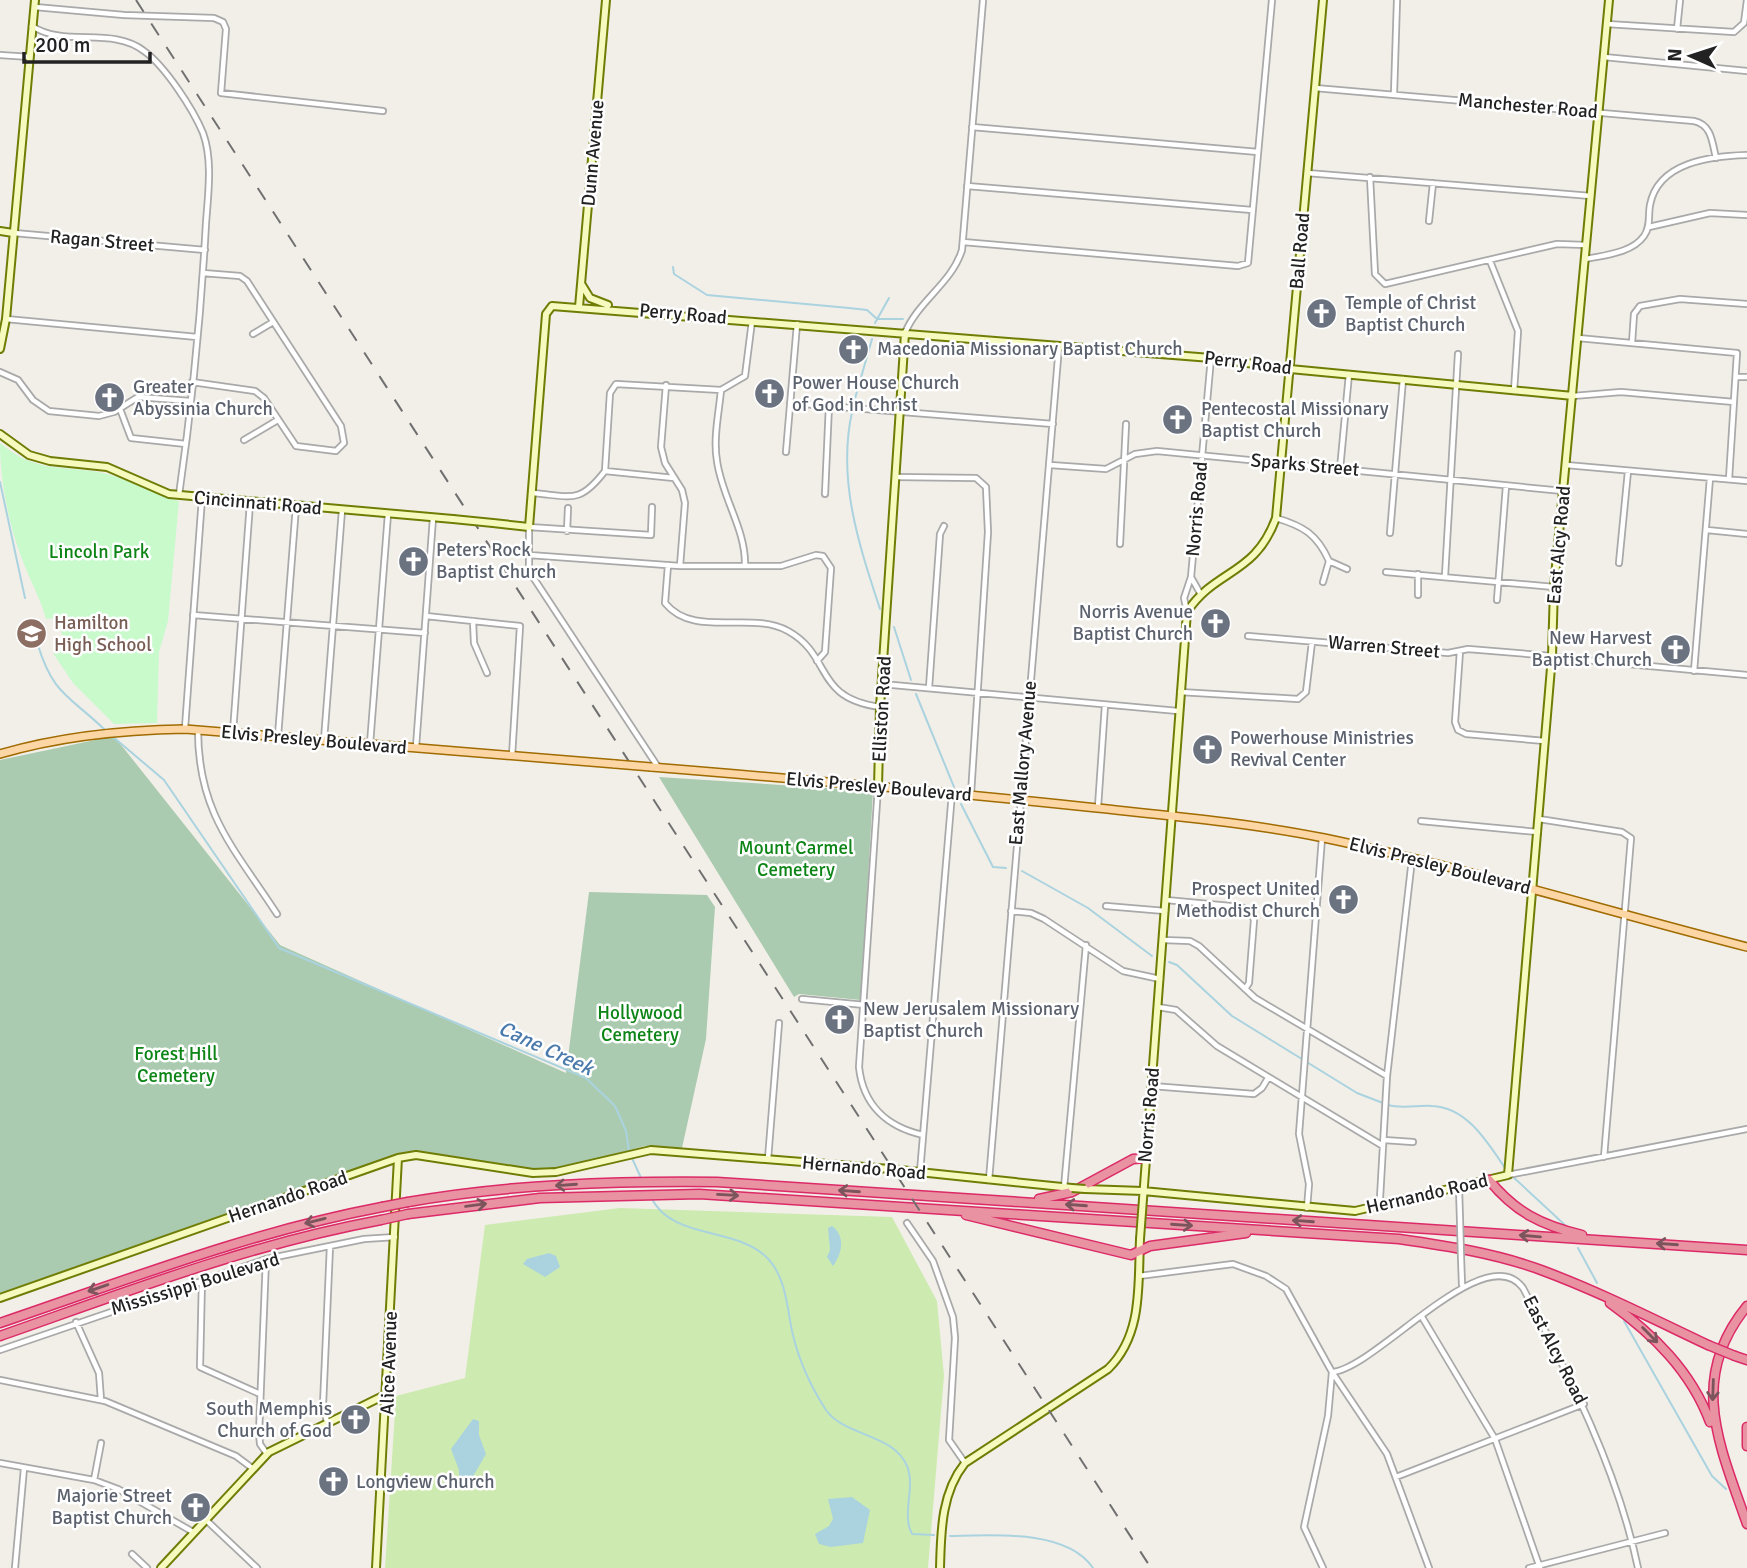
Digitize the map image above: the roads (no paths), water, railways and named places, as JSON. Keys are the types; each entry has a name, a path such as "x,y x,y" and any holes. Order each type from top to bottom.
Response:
{"highway":[{"path":"1019,1202 1072,1192 1133,1159 1146,1158"},
{"path":"1489,1180 1511,1206 1532,1219 1598,1240"},
{"path":"0,1323 207,1251 313,1221 408,1202 503,1189 634,1182 730,1183 1747,1249"},
{"path":"0,1336 217,1260 305,1236 408,1214 521,1199 637,1193 943,1209 1399,1239 1457,1248 1539,1269 1597,1292 1708,1345 1747,1360"},
{"path":"943,1209 1131,1255 1150,1245 1270,1231"},
{"path":"1597,1292 1642,1326 1671,1356 1693,1388 1723,1455 1747,1524"},
{"path":"1723,1455 1713,1415 1715,1363 1730,1330 1747,1306"},
{"path":"1747,1427 1747,1446"}],"main road":[{"name":"Elvis Presley Boulevard","path":"0,754 116,730 185,729 1020,799 1172,816 1322,838 1534,888 1625,916 1747,947"}],"street":[{"name":"Dunn Avenue","path":"579,307 606,0"},
{"path":"905,333 916,311 957,265 963,242 983,0"},
{"path":"963,242 1214,264 1243,266 1248,263 1272,0"},
{"name":"Ball Road","path":"1200,593 1242,567 1258,552 1276,518 1322,0"},
{"path":"1394,94 1397,0"},
{"name":"East Alcy Road","path":"1508,1175 1534,888 1552,657 1554,587 1609,0"},
{"path":"1677,29 1679,0"},
{"path":"1607,24 1734,32 1744,23 1747,0"},
{"path":"0,349 6,319 35,4 124,15 214,18 223,22 226,29 221,93 383,111"},
{"path":"32,26 45,35 114,39 144,50 167,74 203,134 209,175 205,250 179,495"},
{"path":"0,54 30,57"},
{"path":"1604,57 1747,71"},
{"name":"Manchester Road","path":"1314,88 1702,123 1709,131 1716,158"},
{"path":"972,127 1258,152"},
{"path":"1586,259 1628,249 1645,235 1649,227 1650,205 1664,178 1686,164 1747,156"},
{"path":"1306,173 1591,196"},
{"path":"1370,177 1374,274 1391,285 1557,244 1587,245"},
{"path":"1429,220 1433,183"},
{"path":"967,186 1252,210"},
{"path":"1649,227 1710,213 1747,215"},
{"name":"Ragan Street","path":"0,231 205,250"},
{"path":"1490,261 1518,331 1514,391"},
{"path":"192,382 255,391 264,398 296,446 336,451 341,448 344,436 341,426 247,281 240,276 203,273"},
{"path":"581,280 585,291 596,303 624,310"},
{"path":"1632,343 1635,309 1640,306 1680,299 1747,304"},
{"name":"Perry Road","path":"532,493 547,314 552,306 1211,358 1290,369 1573,396 1621,392 1734,402"},
{"path":"6,319 197,338"},
{"path":"655,767 529,571 532,493 578,497 590,490 605,471 610,393 616,384 721,390 745,376 752,320"},
{"path":"253,334 273,322"},
{"path":"786,452 797,324"},
{"name":"Elliston Road","path":"905,333 880,707 865,1005 859,1067 868,1098 898,1129 923,1135"},
{"path":"1578,338 1737,353 1729,479"},
{"name":"East Mallory Avenue","path":"989,1180 1059,345"},
{"path":"1445,576 1458,354"},
{"name":"Norris Road","path":"940,1568 941,1528 954,1476 965,1463 1108,1369 1119,1358 1135,1325 1187,612 1184,598 1191,577 1211,358"},
{"path":"0,372 18,380 33,400 49,411 99,416 120,409 138,397 190,401"},
{"path":"1340,469 1349,374"},
{"path":"1737,377 1747,377"},
{"path":"1390,533 1404,379"},
{"path":"666,385 661,447 685,503 680,566"},
{"path":"721,390 716,460 746,546 746,566"},
{"path":"790,403 1053,424"},
{"path":"825,494 829,405"},
{"path":"120,409 131,438 186,444"},
{"path":"244,440 277,421"},
{"path":"1120,544 1126,424"},
{"name":"Cincinnati Road","path":"0,434 29,455 50,461 107,467 169,494 529,527"},
{"name":"Sparks Street","path":"1050,465 1096,470 1145,451 1563,491"},
{"path":"1566,465 1747,481"},
{"path":"605,471 674,478"},
{"path":"1619,563 1628,471"},
{"path":"896,477 976,478 986,487 988,532 971,794"},
{"path":"1694,671 1710,478"},
{"path":"1497,600 1506,486"},
{"path":"185,729 202,498"},
{"path":"233,733 250,503"},
{"path":"278,737 296,506"},
{"path":"529,527 651,536 652,507"},
{"path":"567,531 568,508"},
{"path":"324,741 342,510"},
{"path":"370,744 388,514"},
{"path":"416,748 433,518"},
{"path":"1276,518 1311,531 1329,561 1347,569"},
{"path":"929,688 940,534 944,526"},
{"path":"1707,530 1747,534"},
{"path":"528,555 680,566 781,566 816,555 824,556 831,568 825,652 817,661"},
{"path":"1323,582 1329,561"},
{"path":"668,565 666,603 673,612 718,623 748,622 788,631 802,642 833,688 844,697 880,707"},
{"path":"1387,572 1554,587"},
{"path":"1418,575 1418,595"},
{"name":"Norris Road","path":"1187,612 1200,593 1191,577"},
{"path":"193,615 425,633"},
{"path":"426,616 520,626 512,757"},
{"path":"473,621 474,643 487,673"},
{"path":"1248,636 1312,642"},
{"name":"Warren Street","path":"1180,692 1298,699 1306,692 1312,642 1448,653 1460,650 1747,675"},
{"path":"1460,650 1455,722 1458,730 1466,734 1545,741"},
{"path":"883,684 1178,711"},
{"path":"1098,808 1105,705"},
{"path":"198,730 198,761 206,801 217,823 277,914"},
{"path":"919,1172 952,793"},
{"path":"1539,819 1628,834 1631,838 1604,1157"},
{"path":"1421,821 1538,832"},
{"path":"1307,1208 1308,1184 1299,1134 1322,838"},
{"path":"1383,1206 1380,1198 1387,1076 1412,859"},
{"path":"1166,900 1241,906 1250,911 1254,920 1249,983 1245,989"},
{"path":"1106,906 1165,911"},
{"path":"1011,911 1031,913 1044,919 1123,971 1160,979"},
{"path":"1163,940 1190,941 1199,946 1245,989 1387,1076"},
{"path":"1068,1188 1086,945"},
{"path":"802,999 865,1005"},
{"path":"1158,1007 1176,1010 1204,1037 1268,1078 1384,1143 1413,1142"},
{"path":"768,1160 779,1023"},
{"path":"1152,1086 1254,1094 1268,1078"},
{"name":"Hernando Road","path":"0,1298 398,1158 416,1155 533,1173 556,1172 639,1151 919,1172 1143,1195 1355,1211 1508,1175 1747,1129"},
{"name":"Alice Avenue","path":"376,1568 398,1158"},
{"path":"1332,1372 1343,1371 1422,1317 1462,1285 1459,1188"},
{"path":"907,1223 933,1261 953,1317 955,1338 949,1440 965,1463"},
{"name":"Mississippi Boulevard","path":"0,1350 266,1259 364,1238 395,1237"},
{"path":"327,1422 323,1405 330,1246"},
{"path":"266,1259 259,1439 267,1454"},
{"path":"1139,1276 1233,1264 1266,1276 1286,1289 1332,1372 1387,1454 1429,1568"},
{"name":"East Alcy Road","path":"1462,1285 1505,1275 1518,1281 1584,1404 1632,1542 1638,1568"},
{"path":"202,1279 200,1367 260,1394"},
{"path":"1422,1317 1495,1439 1540,1567"},
{"path":"76,1322 99,1373 102,1400"},
{"path":"1323,1568 1304,1527 1328,1416 1332,1372"},
{"path":"0,1380 102,1400 236,1456 252,1468"},
{"path":"160,1568 267,1454 387,1394"},
{"path":"1396,1477 1584,1404"},
{"path":"94,1480 100,1443"},
{"path":"0,1464 94,1480 118,1489 193,1532"},
{"path":"15,1568 24,1468"},
{"path":"205,1519 257,1568"},
{"path":"1529,1568 1665,1534"},
{"path":"132,1554 146,1568"}],"water":[{"path":"832,1226 841,1240 839,1256 833,1266 827,1257 830,1250 828,1228"},
{"path":"549,1253 556,1256 560,1267 545,1277 523,1264 527,1259"},
{"path":"473,1419 479,1421 479,1435 486,1454 468,1485 459,1481 459,1470 451,1449"},
{"path":"852,1497 870,1510 863,1543 831,1547 819,1544 815,1534 829,1526 833,1519 828,1499"}],"waterway":[{"path":"673,267 674,274 707,295 867,310 877,319 903,319"},
{"path":"875,323 889,298"},
{"path":"854,402 872,339"},
{"path":"852,412 847,462 852,512 880,609"},
{"name":"Cane Creek","path":"0,482 25,598"},
{"path":"894,627 911,680"},
{"name":"Cane Creek","path":"37,642 49,674 56,684 105,730"},
{"path":"916,694 954,787"},
{"name":"Cane Creek","path":"112,736 164,780 279,948 586,1078 615,1106 626,1131 629,1151"},
{"path":"961,804 993,867 1006,868"},
{"path":"1022,871 1088,908 1152,956"},
{"path":"1169,962 1177,965 1232,1016 1357,1093 1383,1103"},
{"path":"1388,1105 1432,1106 1456,1113 1475,1128 1505,1168"},
{"name":"Cane Creek","path":"631,1156 642,1180"},
{"path":"1511,1175 1566,1226"},
{"name":"Cane Creek","path":"651,1197 661,1211 674,1221 742,1242 770,1261 783,1285 801,1362 820,1401 834,1419 880,1441 900,1455 909,1474 908,1518 912,1534 934,1535"},
{"path":"1578,1248 1597,1283"},
{"path":"1624,1321 1712,1476 1726,1489"},
{"name":"Cane Creek","path":"950,1536 1007,1535 1048,1540 1081,1555 1093,1568"}],"railway":[{"path":"136,0 1151,1568"}],"place":[{"name":"Temple of Christ Baptist Church","path":"1322,314"},
{"name":"Macedonia Missionary Baptist Church","path":"854,349"},
{"name":"Power House Church of God in Christ","path":"769,394"},
{"name":"Greater Abyssinia Church","path":"110,398"},
{"name":"Pentecostal Missionary Baptist Church","path":"1178,420"},
{"name":"Peters Rock Baptist Church","path":"413,561"},
{"name":"Norris Avenue Baptist Church","path":"1216,623"},
{"name":"Hamilton High School","path":"31,634"},
{"name":"New Harvest Baptist Church","path":"1675,649"},
{"name":"Powerhouse Ministries Revival Center","path":"1207,749"},
{"name":"Prospect United Methodist Church","path":"1343,900"},
{"name":"New Jerusalem Missionary Baptist Church","path":"840,1020"},
{"name":"South Memphis Church of God","path":"355,1420"},
{"name":"Longview Church","path":"333,1482"},
{"name":"Majorie Street Baptist Church","path":"195,1507"}],"park label":[{"name":"Lincoln Park","path":"99,552"},
{"name":"Mount Carmel Cemetery","path":"796,859"},
{"name":"Hollywood Cemetery","path":"640,1024"},
{"name":"Forest Hill Cemetery","path":"176,1065"}]}
